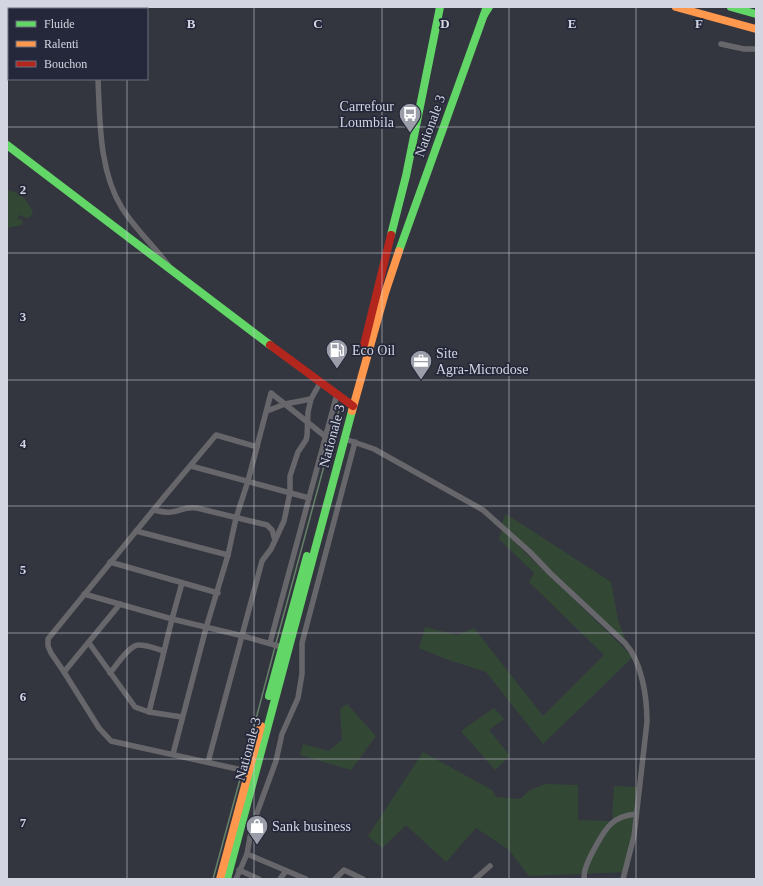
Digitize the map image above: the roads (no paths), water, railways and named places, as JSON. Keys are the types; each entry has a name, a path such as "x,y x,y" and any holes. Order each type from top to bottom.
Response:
{"main road":[{"name":"Nationale 3","path":"227,879 252,773 351,404 407,169 440,7"},
{"path":"676,7 756,29"},
{"path":"731,7 756,14"},
{"name":"Nationale 3","path":"285,648 345,439 351,404 385,293 417,198 486,10"},
{"path":"7,145 320,383 351,404"},
{"name":"Nationale 3","path":"220,879 252,773"}],"street":[{"path":"721,44 744,49 756,49"},
{"path":"98,80 100,118 108,175 118,200 128,217 174,272"},
{"path":"208,762 262,561 275,540 284,521 290,493 290,476 298,452 306,440 309,405 320,383"},
{"path":"173,754 206,628 218,593 236,518 248,481 271,393 326,437"},
{"path":"270,644 337,394"},
{"path":"267,411 285,404 311,399"},
{"path":"252,773 111,741 99,728 51,653 48,646 48,639 216,435 257,447"},
{"path":"345,439 374,448 483,510 530,552 633,652 638,666 647,706 647,728 632,847 623,879"},
{"path":"236,879 247,854 258,810 276,761 282,734 298,698 302,674 302,642 355,442"},
{"path":"191,466 309,498"},
{"path":"154,510 168,513 176,512 189,507 267,525 272,530 275,540"},
{"path":"136,531 228,555"},
{"path":"110,562 218,593"},
{"path":"149,712 182,583"},
{"path":"84,594 172,619 285,648"},
{"path":"64,672 120,604"},
{"path":"89,642 135,707 149,712 182,717"},
{"path":"110,673 134,646 139,644 164,651"},
{"path":"584,879 585,869 605,831 619,818 626,815 636,814"},
{"path":"247,854 305,879"},
{"path":"475,879 490,866"},
{"path":"239,870 259,879"},
{"path":"334,879 344,870 363,879"},
{"path":"280,879 286,871"}],"waterway":[{"path":"276,643 340,407"},
{"path":"243,768 275,647"},
{"path":"213,879 242,772"}],"place":[{"name":"Carrefour Loumbila","path":"410,134"},
{"name":"Eco Oil","path":"337,370"},
{"name":"Site Agra-Microdose","path":"421,380"},
{"name":"Sank business","path":"257,846"}]}
